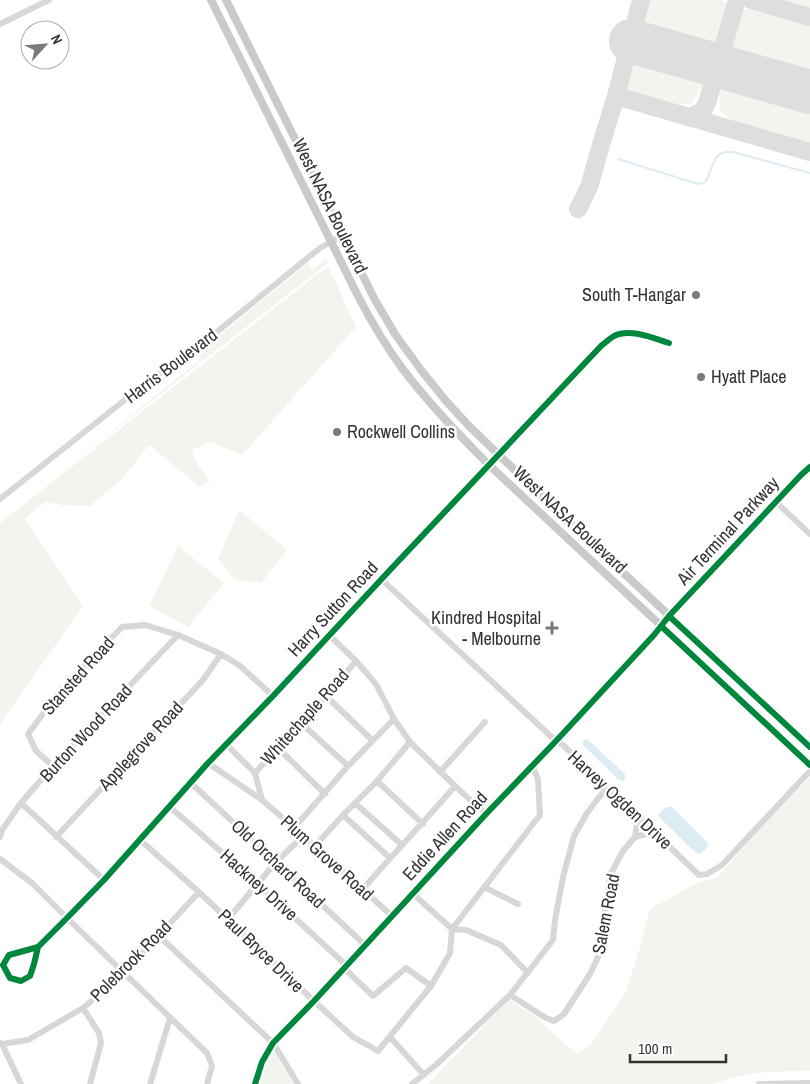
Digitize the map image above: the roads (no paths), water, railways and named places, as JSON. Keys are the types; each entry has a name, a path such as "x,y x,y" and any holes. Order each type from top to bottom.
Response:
{"main road":[{"name":"West NASA Boulevard","path":"210,0 361,302 395,358 419,390 489,465 810,766"},
{"name":"West NASA Boulevard","path":"226,0 342,235 388,323 412,358 446,401 498,455 810,747"},
{"path":"284,146 296,141"}],"street":[{"path":"0,24 49,0"},
{"name":"Harris Boulevard","path":"0,499 150,380 197,348 320,248 342,235"},
{"name":"Harry Sutton Road","path":"38,947 30,976 21,981 10,978 3,965 9,955 38,947 104,880 208,763 597,351 613,337 628,333 669,343"},
{"name":"Air Terminal Parkway","path":"669,616 801,474 810,467"},
{"path":"776,502 810,534"},
{"name":"Harvey Ogden Drive","path":"381,579 699,874 707,874 722,865 810,771"},
{"name":"Eddie Allen Road","path":"255,1084 262,1062 273,1043 556,741 669,616"},
{"name":"Stansted Road","path":"53,766 36,751 28,734 60,691 122,627 145,625 222,654 239,665 273,696"},
{"path":"329,635 376,684 394,719 410,742 486,814"},
{"name":"Burton Wood Road","path":"0,836 2,830 21,803 53,766 178,636"},
{"name":"Applegrove Road","path":"56,837 203,680 222,654"},
{"name":"Whitechaple Road","path":"255,773 356,662"},
{"path":"326,696 372,740"},
{"path":"294,828 348,766 394,719"},
{"path":"440,772 485,722"},
{"path":"301,723 348,766"},
{"path":"315,846 377,781 410,742"},
{"path":"226,744 255,773 262,800"},
{"path":"278,748 324,794"},
{"name":"Plum Grove Road","path":"208,763 262,800 392,916"},
{"path":"452,929 540,815 538,779 532,766"},
{"path":"377,781 423,824"},
{"name":"Old Orchard Road","path":"191,782 365,945"},
{"path":"363,889 455,786"},
{"path":"412,1084 510,995 553,940 563,877 574,836 587,813 607,787"},
{"path":"21,803 104,880"},
{"path":"355,803 402,845"},
{"name":"Hackney Drive","path":"170,807 258,884 345,966 373,996 406,968 431,986"},
{"path":"343,815 390,858"},
{"name":"Salem Road","path":"510,995 554,1021 564,1014 590,974 598,957 610,875 623,851 635,837 638,817"},
{"path":"635,837 654,832"},
{"path":"228,919 276,862 303,836"},
{"name":"Paul Bryce Drive","path":"140,840 199,892 354,1037 378,1050 431,986 450,954 452,929"},
{"path":"0,859 32,883 207,1053 212,1066 207,1084"},
{"path":"484,887 518,904"},
{"name":"Polebrook Road","path":"1,1044 28,1040 83,1008 124,973 199,892"},
{"path":"412,893 452,929 466,930 501,945 528,973"},
{"path":"159,936 273,1043 298,1084"},
{"path":"83,1008 99,1033 102,1043 90,1084"},
{"path":"150,1084 170,1018"},
{"path":"390,1037 424,1075"},
{"path":"1,1044 21,1084"},
{"path":"759,1084 810,1083"}],"waterway":[{"path":"618,159 698,184 706,181 717,156 726,152 733,152 810,173"}],"place":[{"name":"South T-Hangar","path":"696,295"},
{"name":"Hyatt Place","path":"701,377"},
{"name":"Rockwell Collins","path":"337,432"},
{"name":"Kindred Hospital - Melbourne","path":"552,628"}]}
